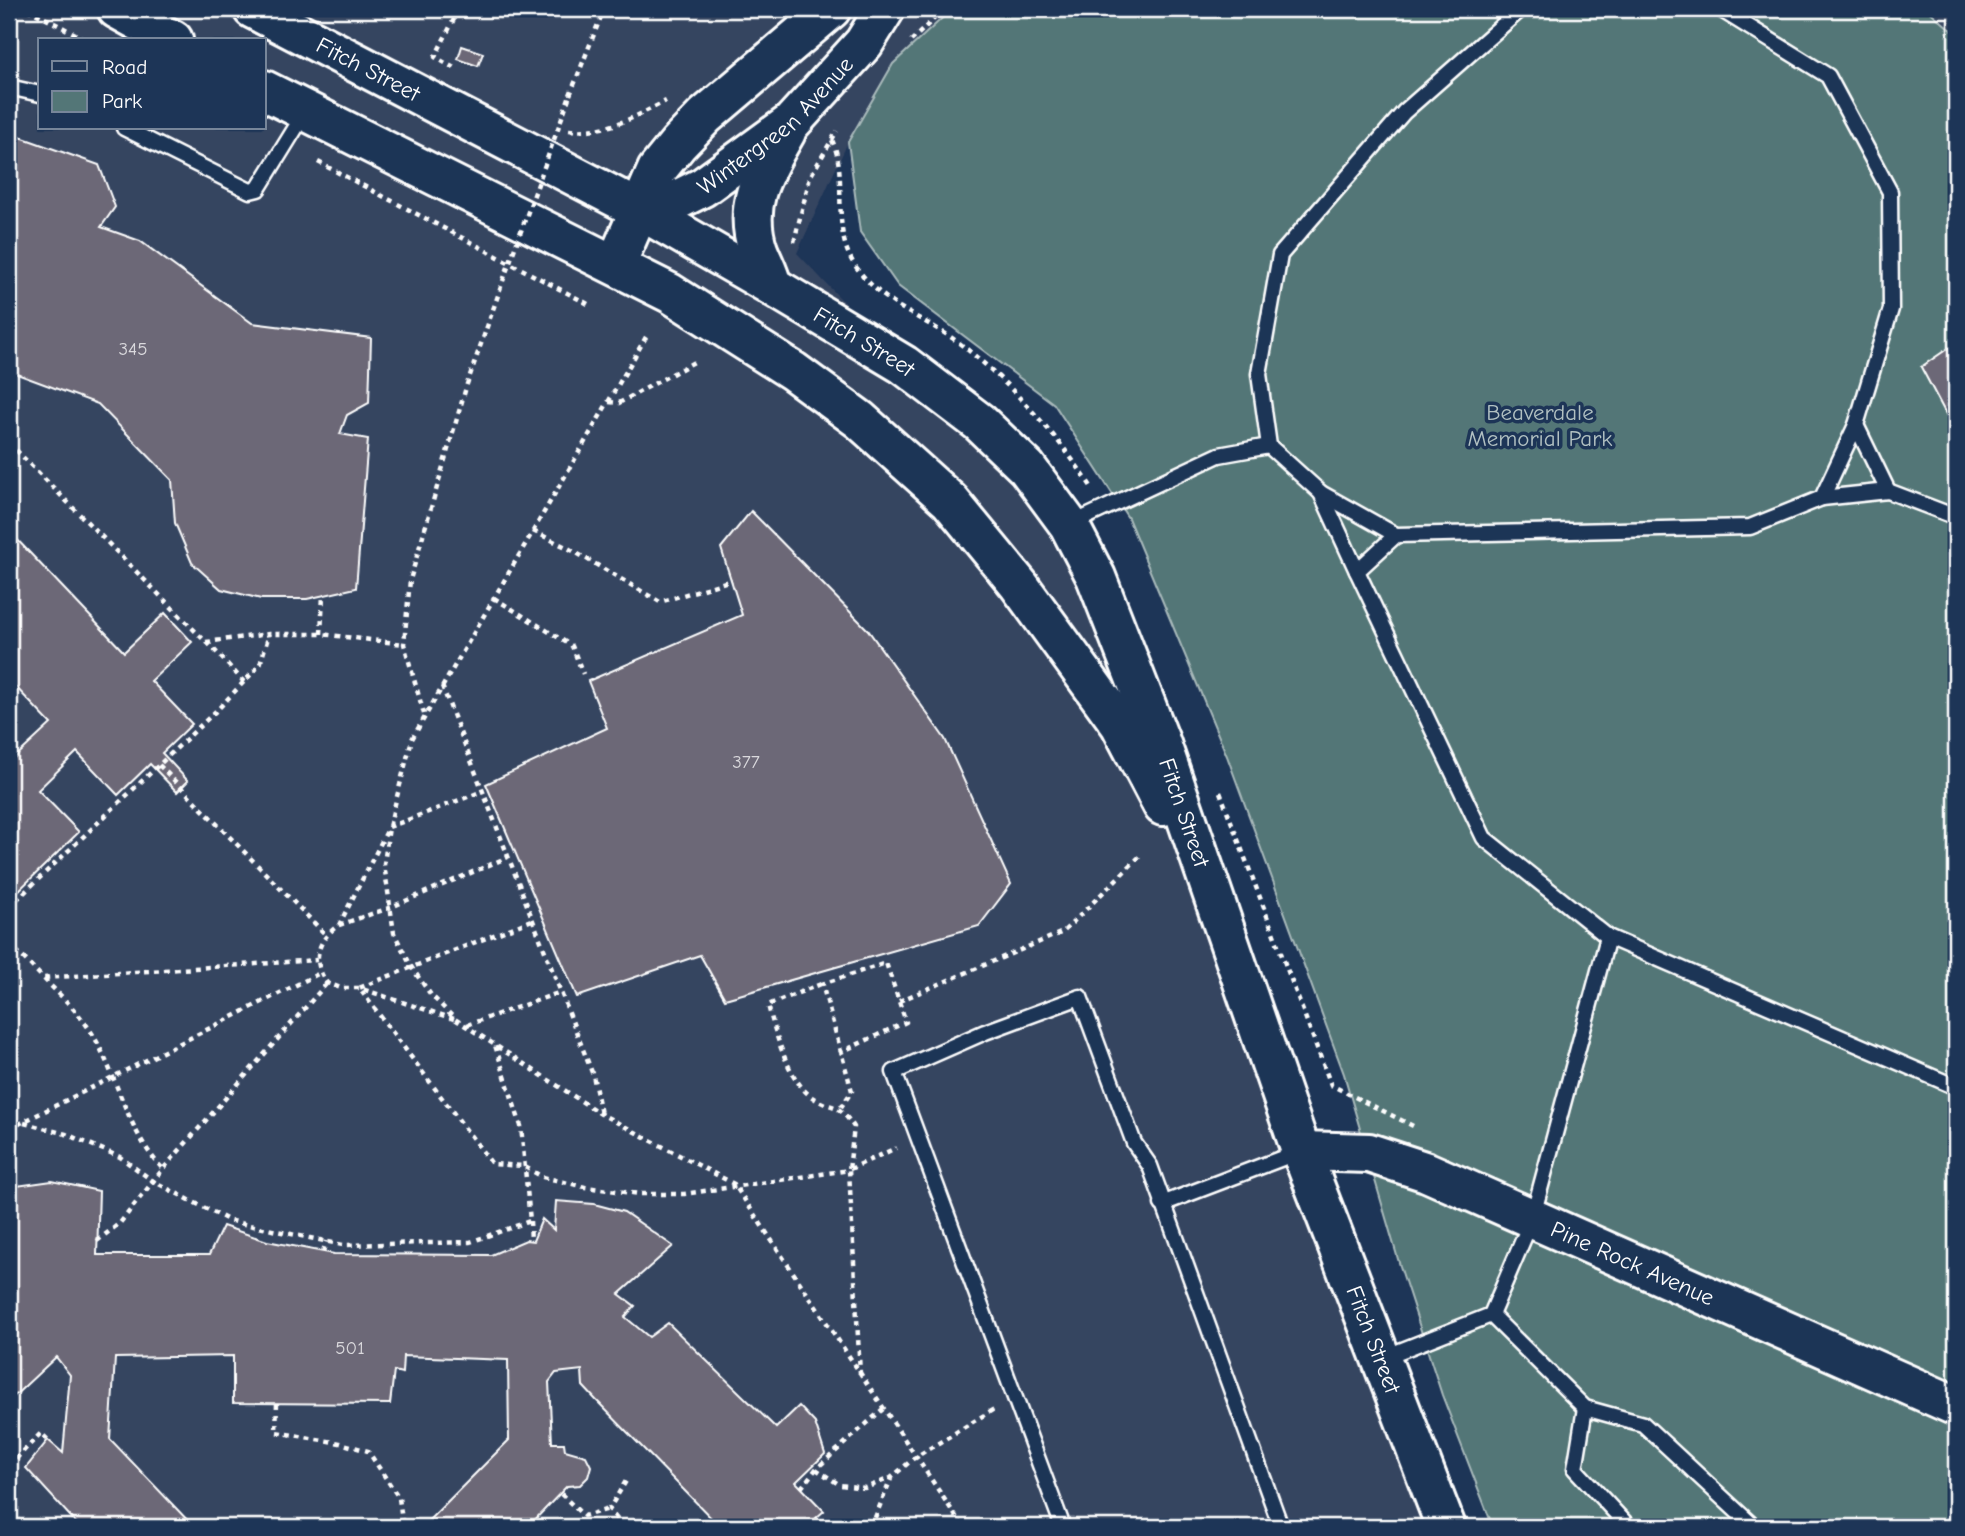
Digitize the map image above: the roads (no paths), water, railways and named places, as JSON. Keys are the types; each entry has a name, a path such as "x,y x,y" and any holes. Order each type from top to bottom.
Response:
{"main road":[{"path":"117,9 169,38"},
{"name":"Fitch Street","path":"253,9 642,211 772,286 904,365 979,422 1027,468 1069,525 1096,577 1155,728 1301,1151 1446,1527"},
{"name":"Wintergreen Avenue","path":"616,264 642,211 657,170 678,144 705,116 831,9"},
{"name":"Wintergreen Avenue","path":"642,211 671,203 703,187 791,124 864,43 885,9"},
{"name":"Fitch Street","path":"266,91 616,264 681,299 793,371 860,420 950,500 1019,585 1119,724 1222,916"},
{"path":"772,286 758,249 753,218 757,183 791,124"},
{"name":"Pine Rock Avenue","path":"1301,1151 1369,1153 1427,1172 1956,1406"}],"lane":[{"path":"1521,9 1404,112 1280,255 1259,374 1269,446 1321,493 1396,535 1750,527 1822,498 1888,491 1956,517"},
{"path":"1720,9 1828,76 1890,192 1891,309 1856,425 1822,498"},
{"path":"9,87 38,94"},
{"path":"128,130 250,191 258,189 307,111"},
{"path":"1856,425 1888,491"},
{"path":"1069,525 1219,456 1269,446"},
{"path":"1321,493 1485,838 1608,937 1956,1087"},
{"path":"1357,571 1396,535"},
{"path":"1382,1358 1491,1315 1532,1219 1608,937"},
{"path":"1063,1527 894,1072 985,1032 1080,997 1134,1143 1150,1166 1281,1527"},
{"path":"1162,1204 1301,1151"},
{"path":"1491,1315 1585,1408 1643,1424 1754,1527"},
{"path":"1585,1408 1575,1469 1629,1527"}],"park label":[{"name":"Beaverdale Memorial Park","path":"1540,425"}]}
